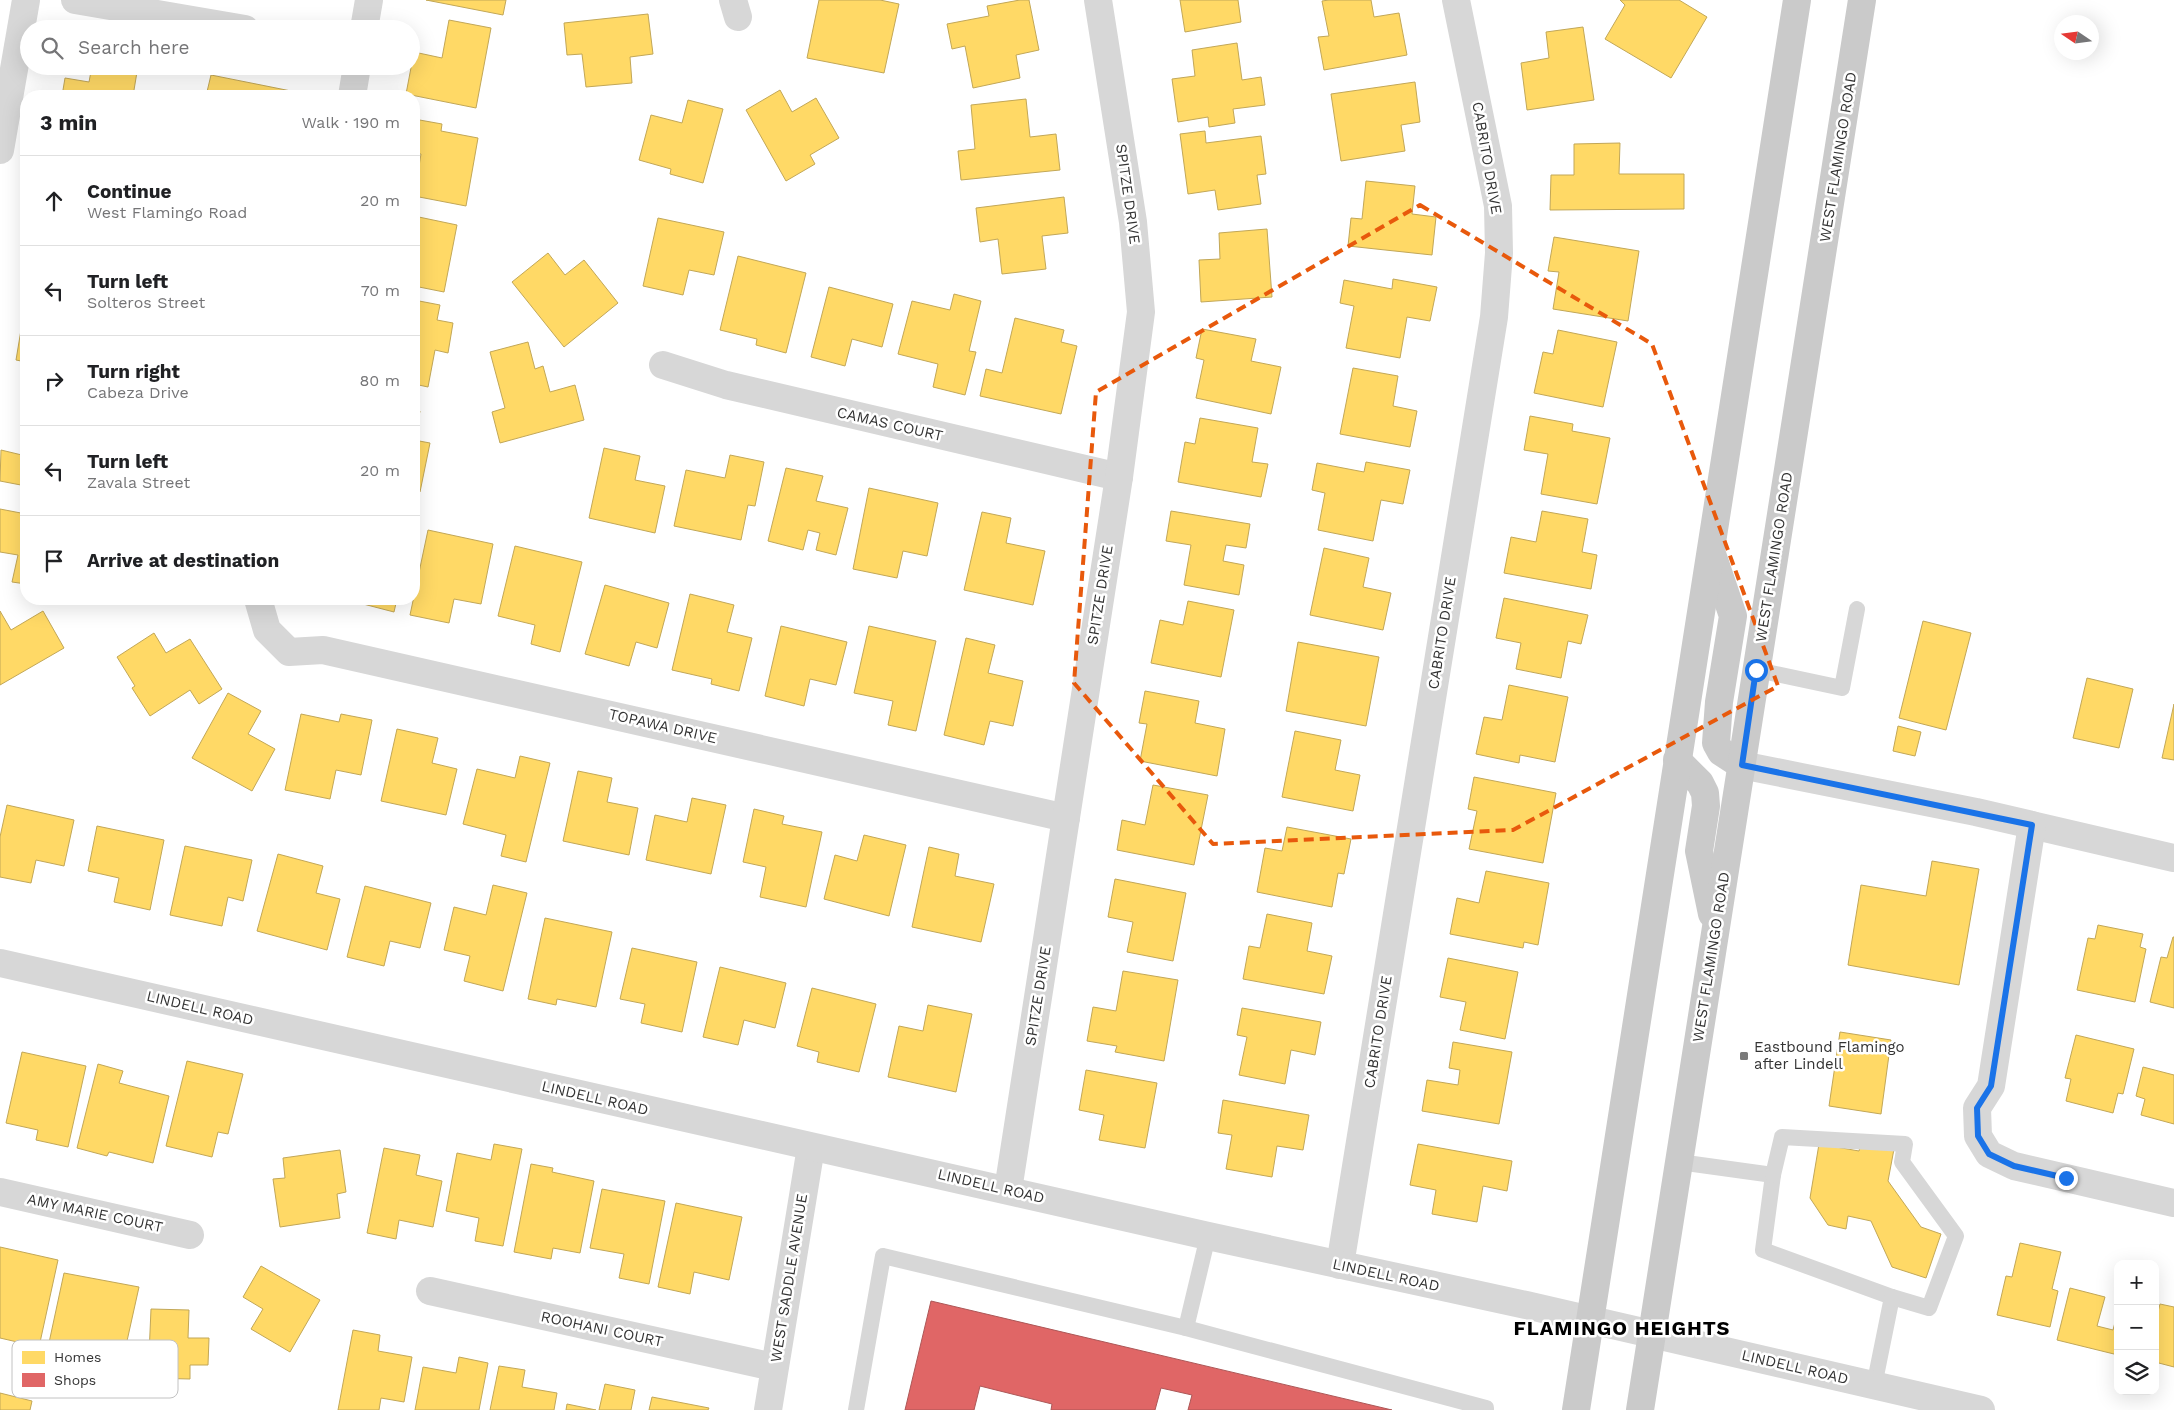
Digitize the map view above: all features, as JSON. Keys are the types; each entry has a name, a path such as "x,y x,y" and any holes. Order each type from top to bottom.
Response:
{"main road":[{"path":"1576,1410 1797,0"},
{"name":"WEST FLAMINGO ROAD","path":"1640,1410 1862,0"},
{"path":"1711,550 1733,616 1719,702 1716,742 1721,752 1742,765"},
{"path":"1677,760 1700,784 1705,793 1706,806 1699,851 1716,930"}],"street":[{"path":"23,20 26,0"},
{"path":"75,0 192,20"},
{"path":"366,20 369,0"},
{"name":"SPITZE DRIVE","path":"1008,1190 1119,477 1141,312 1133,222 1098,0"},
{"name":"CABRITO DRIVE","path":"1340,1265 1494,317 1499,253 1498,206 1456,0"},
{"path":"0,150 20,35"},
{"path":"353,90 356,75"},
{"name":"CAMAS COURT","path":"663,365 726,386 1119,477"},
{"name":"TOPAWA DRIVE","path":"260,605 267,630 289,652 323,650 1066,818"},
{"path":"1742,765 2032,825 2174,858"},
{"path":"2032,825 1991,1086 1977,1108 1978,1136 1989,1154 2014,1166 2174,1203"},
{"name":"LINDELL ROAD","path":"0,963 1208,1236 1528,1305 1981,1410"},
{"name":"WEST SADDLE AVENUE","path":"768,1410 811,1147"},
{"name":"AMY MARIE COURT","path":"0,1192 190,1234"},
{"name":"ROOHANI COURT","path":"430,1291 774,1367"}],"lane":[{"path":"1756,670 1842,688 1857,609"},
{"path":"1782,1137 1905,1144 1902,1162 1956,1236 1930,1308 1892,1297 1763,1250 1773,1174 1782,1137"},
{"path":"1679,1162 1773,1174"},
{"path":"1186,1328 1208,1236"},
{"path":"856,1410 882,1256 1186,1328 1486,1408 1486,1410"},
{"path":"1874,1386 1892,1297"}],"highlighted area":[{"path":"1420,205 1652,344 1778,686 1513,830 1213,844 1074,683 1096,392"}],"building: Homes":[{"path":"426,0 506,0 503,15"},
{"path":"819,0 880,0 899,4 884,73 807,58"},
{"path":"1029,0 1039,50 1016,55 1020,78 973,88 965,46 952,49 947,24 989,16 987,6"},
{"path":"1180,0 1238,0 1241,22 1185,32"},
{"path":"1371,0 1374,17 1399,13 1407,55 1324,70 1318,37 1329,36 1322,1"},
{"path":"1620,0 1679,0 1707,17 1671,78 1605,39 1625,5"},
{"path":"648,14 653,54 630,57 632,83 586,87 582,54 567,55 564,23"},
{"path":"449,20 491,28 476,108 420,97 420,90 407,90 410,75 420,75 420,53 442,58"},
{"path":"1583,27 1594,100 1527,110 1521,63 1549,58 1546,32"},
{"path":"1237,43 1242,80 1261,77 1265,105 1233,109 1235,123 1209,127 1208,117 1178,122 1172,79 1195,76 1192,50"},
{"path":"90,75 136,75 134,90 63,90 65,78 89,82"},
{"path":"211,75 286,90 207,90"},
{"path":"1415,82 1420,122 1401,125 1405,151 1341,161 1331,94"},
{"path":"780,90 792,112 816,98 839,138 810,155 815,164 786,181 746,110"},
{"path":"1026,99 1030,137 1056,134 1060,170 961,180 958,151 975,149 971,105"},
{"path":"688,100 723,109 703,183 670,174 671,169 639,160 651,115 682,123"},
{"path":"420,120 442,124 441,131 478,138 466,206 420,197"},
{"path":"1205,131 1206,143 1261,136 1266,174 1257,175 1261,204 1218,210 1215,190 1188,194 1180,134"},
{"path":"1620,143 1619,174 1684,174 1684,209 1550,210 1551,175 1574,175 1574,144"},
{"path":"1366,181 1415,186 1412,214 1436,217 1432,255 1348,246 1351,218 1362,219"},
{"path":"1064,197 1068,233 1042,236 1046,269 1002,274 998,239 980,242 976,208"},
{"path":"420,217 457,225 444,292 420,287"},
{"path":"658,218 724,232 714,275 689,270 683,295 643,286"},
{"path":"1267,229 1272,297 1201,302 1199,260 1220,259 1219,233"},
{"path":"1554,237 1639,251 1628,321 1553,309 1559,272 1548,271"},
{"path":"548,253 565,275 584,260 618,303 564,347 512,282"},
{"path":"738,256 806,273 786,353 756,345 757,339 720,330"},
{"path":"1393,279 1437,287 1430,321 1407,317 1400,358 1346,348 1354,306 1340,303 1344,280 1392,289"},
{"path":"829,287 893,304 882,347 852,339 845,366 811,357"},
{"path":"954,294 981,301 969,351 976,352 965,395 933,387 938,364 898,354 912,301 950,310"},
{"path":"420,301 440,305 437,320 453,323 448,353 435,350 428,387 420,385"},
{"path":"1015,318 1064,330 1061,342 1077,346 1061,414 980,396 986,369 1002,373"},
{"path":"1202,329 1256,339 1251,361 1281,367 1271,414 1196,398 1204,360 1196,358"},
{"path":"1558,330 1617,342 1603,407 1534,393 1543,352 1553,354"},
{"path":"20,336 20,361 16,360"},
{"path":"528,342 535,369 543,366 550,392 575,385 584,420 500,443 492,412 505,408 490,352"},
{"path":"1353,368 1398,376 1393,406 1417,411 1410,447 1340,434"},
{"path":"1530,416 1573,424 1572,431 1610,438 1597,504 1541,494 1548,454 1524,450"},
{"path":"1200,418 1258,428 1252,462 1268,464 1261,497 1178,482 1185,442 1195,444"},
{"path":"420,441 430,443 420,492"},
{"path":"604,448 640,456 635,480 665,486 655,533 589,518"},
{"path":"1,450 20,455 20,485 0,481"},
{"path":"730,455 764,462 755,506 748,505 741,540 674,526 686,470 725,478"},
{"path":"1366,462 1410,470 1403,504 1381,500 1373,541 1318,530 1325,493 1312,490 1317,463 1364,472"},
{"path":"786,468 823,476 816,501 848,508 836,555 816,550 820,533 808,530 803,550 768,541"},
{"path":"869,488 938,503 927,556 903,551 897,578 853,569"},
{"path":"0,509 20,513 20,583 12,582 18,555 0,552"},
{"path":"1171,511 1250,524 1246,548 1226,545 1223,561 1244,565 1239,595 1184,585 1191,545 1166,541"},
{"path":"1542,511 1588,519 1582,552 1597,555 1591,589 1504,573 1511,537 1536,542"},
{"path":"982,512 1011,518 1006,543 1045,551 1033,605 964,590"},
{"path":"428,530 493,544 481,604 454,599 449,623 410,615 412,605 420,605 420,568"},
{"path":"515,546 582,562 560,652 531,644 535,625 498,616"},
{"path":"1324,548 1369,558 1363,587 1391,593 1383,630 1310,615"},
{"path":"605,585 669,603 657,648 636,642 629,666 585,654"},
{"path":"690,594 734,605 727,632 752,638 739,691 711,684 712,679 672,670"},
{"path":"1504,598 1588,615 1581,644 1568,641 1561,678 1516,669 1521,643 1496,638"},
{"path":"1188,601 1234,610 1221,677 1151,663 1160,620 1183,625"},
{"path":"367,605 396,605 394,612"},
{"path":"0,611 11,630 43,611 64,648 0,685"},
{"path":"1923,621 1971,633 1946,730 1899,718"},
{"path":"781,626 847,642 836,685 810,679 804,706 765,696"},
{"path":"869,626 936,641 916,731 888,725 893,701 854,693"},
{"path":"154,633 166,653 190,639 222,689 199,704 190,690 150,716 132,688 135,686 117,657"},
{"path":"966,638 995,645 988,673 1023,681 1013,726 990,721 984,745 944,735"},
{"path":"1298,642 1379,657 1366,726 1286,711"},
{"path":"2087,678 2133,689 2119,748 2073,738"},
{"path":"1509,685 1568,697 1555,762 1520,755 1519,763 1476,754 1484,717 1502,720"},
{"path":"1145,691 1199,701 1195,723 1225,729 1217,776 1140,761 1147,724 1139,723"},
{"path":"228,693 261,711 248,734 275,749 252,791 192,758"},
{"path":"2174,704 2174,760 2162,758"},
{"path":"301,714 339,722 341,714 372,720 361,775 336,770 330,799 285,790"},
{"path":"1898,726 1921,732 1915,756 1893,751"},
{"path":"397,729 438,738 432,763 457,769 446,815 381,801"},
{"path":"1295,731 1341,740 1335,770 1360,775 1353,811 1282,797"},
{"path":"520,756 550,763 526,862 501,856 506,835 463,824 477,769 515,778"},
{"path":"578,771 612,778 607,802 638,808 629,855 563,841"},
{"path":"1474,777 1556,793 1543,863 1469,849 1477,811 1468,809"},
{"path":"1153,785 1208,795 1194,865 1117,850 1122,820 1145,825"},
{"path":"692,798 726,805 711,874 646,860 655,815 687,822"},
{"path":"7,805 74,820 64,866 36,860 31,883 0,877 0,837"},
{"path":"754,809 784,816 782,824 822,832 806,907 760,897 766,867 743,862"},
{"path":"97,826 164,840 150,910 114,902 119,878 88,871"},
{"path":"1287,827 1351,839 1344,874 1338,873 1332,907 1257,892 1265,848 1282,851"},
{"path":"864,835 906,845 889,916 824,899 835,855 857,861"},
{"path":"185,846 252,860 243,901 228,897 222,926 170,915"},
{"path":"929,847 959,854 955,876 994,884 981,942 912,927"},
{"path":"278,854 323,866 316,893 340,899 327,950 257,931"},
{"path":"1932,861 1979,869 1959,985 1848,965 1861,885 1926,896"},
{"path":"1486,871 1549,883 1538,945 1524,942 1523,948 1450,934 1457,898 1479,903"},
{"path":"1115,879 1186,893 1173,961 1127,952 1133,922 1108,917"},
{"path":"493,885 527,893 503,991 464,981 470,956 444,950 454,907 486,915"},
{"path":"365,886 431,903 420,948 390,941 384,966 347,957"},
{"path":"1267,914 1312,923 1307,951 1332,956 1324,994 1243,979 1249,946 1260,948"},
{"path":"545,918 612,932 596,1007 557,999 556,1005 528,999"},
{"path":"2098,925 2143,934 2140,947 2146,949 2135,1002 2077,990 2088,938 2095,939"},
{"path":"2173,937 2174,1008 2150,1002 2161,957 2167,958"},
{"path":"632,948 697,962 682,1032 641,1023 645,1004 620,999"},
{"path":"1448,958 1518,972 1505,1039 1460,1030 1466,1002 1440,997"},
{"path":"720,967 786,983 775,1028 744,1020 738,1045 703,1037"},
{"path":"1123,971 1178,980 1164,1061 1115,1052 1117,1046 1087,1041 1093,1007 1116,1011"},
{"path":"812,988 876,1004 859,1072 817,1062 819,1052 797,1046"},
{"path":"928,1005 972,1014 956,1092 888,1077 899,1026 923,1031"},
{"path":"1242,1008 1321,1022 1315,1055 1291,1050 1285,1084 1239,1075 1247,1037 1237,1035"},
{"path":"1840,1032 1891,1040 1881,1114 1829,1106"},
{"path":"2076,1035 2134,1049 2123,1094 2118,1093 2113,1113 2066,1101 2071,1079 2065,1078"},
{"path":"1453,1042 1512,1052 1499,1124 1422,1111 1427,1080 1458,1085 1460,1070 1449,1068"},
{"path":"22,1052 86,1066 68,1147 36,1140 38,1130 6,1123"},
{"path":"187,1061 243,1074 228,1134 218,1132 212,1157 166,1146"},
{"path":"98,1064 123,1071 119,1083 169,1096 153,1163 109,1152 107,1156 77,1148"},
{"path":"2143,1067 2174,1075 2174,1124 2141,1115 2145,1099 2136,1096"},
{"path":"1086,1070 1157,1083 1145,1148 1099,1140 1104,1115 1079,1110"},
{"path":"1223,1100 1309,1115 1303,1150 1277,1146 1272,1177 1226,1169 1232,1135 1218,1133"},
{"path":"1861,1143 1894,1149 1888,1181 1921,1227 1941,1234 1926,1278 1892,1267 1871,1221 1848,1216 1846,1229 1828,1225 1810,1198 1819,1144 1859,1151"},
{"path":"494,1144 522,1149 503,1246 475,1241 479,1218 446,1211 457,1153 491,1160"},
{"path":"1418,1144 1512,1161 1507,1191 1483,1186 1477,1222 1432,1214 1436,1190 1410,1185"},
{"path":"384,1148 420,1155 416,1175 442,1181 433,1227 399,1220 396,1239 367,1233"},
{"path":"340,1150 346,1192 337,1194 340,1218 280,1227 273,1179 285,1178 283,1158"},
{"path":"531,1164 553,1168 552,1172 594,1181 580,1253 553,1248 551,1259 514,1252"},
{"path":"602,1189 665,1201 649,1284 619,1278 624,1254 590,1248"},
{"path":"676,1203 742,1217 729,1280 694,1272 690,1294 658,1287"},
{"path":"2020,1243 2061,1252 2052,1289 2058,1291 2050,1327 1997,1315 2006,1276 2012,1277"},
{"path":"0,1247 58,1260 41,1340 12,1341 0,1338"},
{"path":"261,1266 320,1300 290,1352 251,1329 263,1309 243,1297"},
{"path":"64,1273 139,1287 127,1340 50,1340"},
{"path":"2070,1288 2105,1297 2097,1326 2113,1330 2114,1326 2114,1354 2057,1340"},
{"path":"2160,1304 2174,1307 2174,1367 2159,1363"},
{"path":"151,1309 189,1310 188,1338 209,1338 208,1365 190,1365 190,1379 178,1379 178,1340 150,1340"},
{"path":"353,1330 380,1335 378,1351 412,1357 404,1402 381,1398 379,1410 338,1410"},
{"path":"459,1357 488,1363 479,1410 415,1410 423,1367 456,1373"},
{"path":"499,1366 525,1370 522,1387 557,1393 554,1410 490,1410"},
{"path":"605,1384 635,1390 631,1410 599,1410"},
{"path":"0,1393 12,1396 12,1398 32,1401 30,1410 0,1410"},
{"path":"652,1397 709,1408 708,1410 649,1410"},
{"path":"567,1404 596,1410 566,1410"}],"building: Shops":[{"path":"931,1301 1392,1410 1188,1410 1192,1395 1161,1388 1155,1410 1051,1410 1052,1404 980,1386 974,1410 905,1410"}],"place":[{"name":"Eastbound Flamingo after Lindell","path":"1744,1056"}],"district":[{"name":"FLAMINGO HEIGHTS","path":"1622,1328"}],"route":[{"path":"1756,670 1742,765 2032,825 1991,1086 1977,1108 1978,1136 1989,1154 2014,1166 2066,1178"}]}
